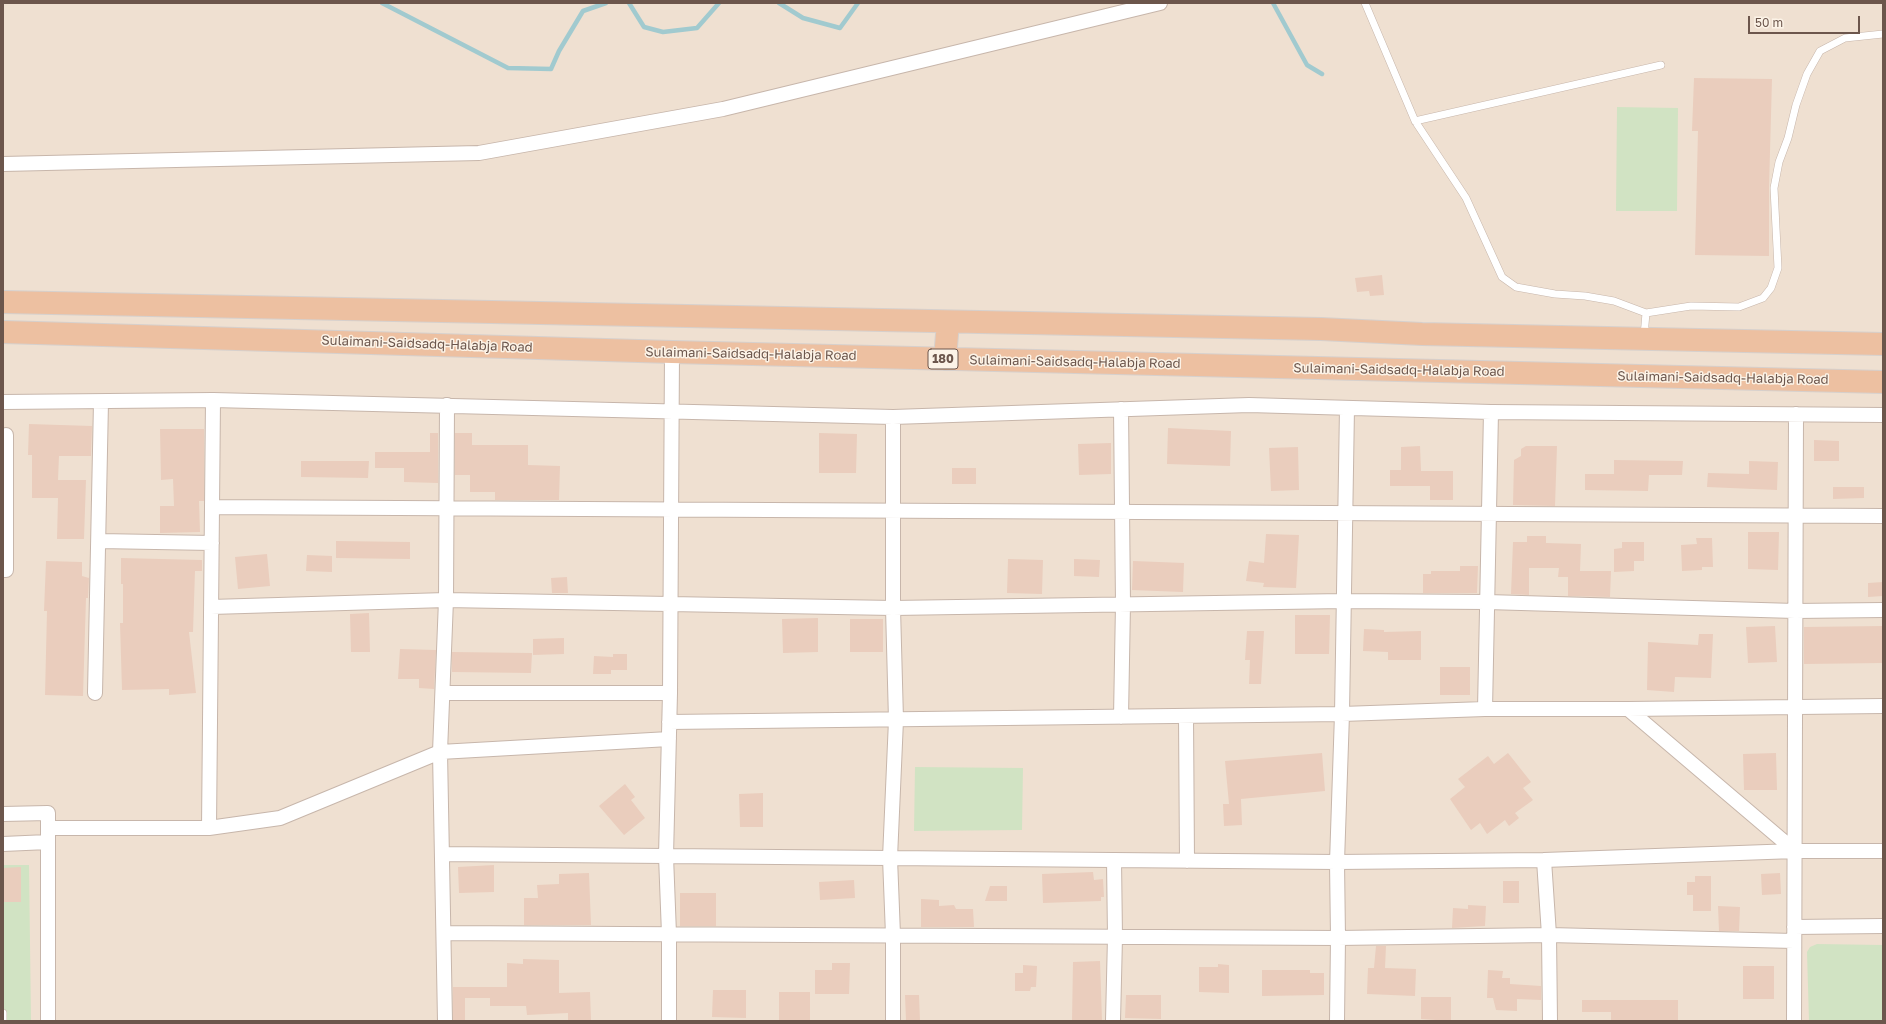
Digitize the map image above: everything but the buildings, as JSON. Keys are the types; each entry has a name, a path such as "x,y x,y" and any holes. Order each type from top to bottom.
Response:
{"highway":[{"path":"3,302 1883,344"},
{"path":"945,359 948,322"},
{"name":"Sulaimani-Saidsadq-Halabja Road","path":"3,332 672,352 1883,382"}],"street":[{"path":"3,164 479,153 723,109 1160,3"},
{"path":"669,1021 669,934 666,856 670,692 672,352"},
{"path":"209,828 213,400"},
{"path":"3,402 213,400 893,417 1248,405 1491,412 1883,415"},
{"path":"95,693 101,402"},
{"path":"445,1021 445,932 440,752 448,509 447,405"},
{"path":"1337,1021 1337,862 1342,714 1347,408"},
{"path":"1121,409 1123,604 1121,717"},
{"path":"1485,709 1491,412"},
{"path":"1794,1021 1796,414"},
{"path":"893,417 893,608 896,720 890,858 893,935 893,1021"},
{"path":"3,570 6,570 6,435"},
{"path":"212,507 1883,516"},
{"path":"99,541 212,543"},
{"path":"211,607 446,600 893,608 1344,601 1487,602 1795,611 1883,610"},
{"path":"443,693 670,692"},
{"path":"669,722 1342,714 1485,709 1883,706"},
{"path":"1628,709 1794,851"},
{"path":"1186,716 1187,861"},
{"path":"48,828 209,828 280,818 440,752 669,739"},
{"path":"3,814 48,812 48,1021"},
{"path":"3,844 48,842"},
{"path":"442,854 1337,862 1544,860 1794,851 1883,851"},
{"path":"1113,1021 1115,937 1114,860"},
{"path":"1544,860 1549,935 1550,1021"},
{"path":"445,932 1338,938 1794,934 1883,926"}],"lane":[{"path":"1365,3 1405,94 1415,121 1466,198 1502,277 1516,287 1555,294 1585,296 1614,301 1646,314 1691,306 1739,307 1763,298 1771,288 1778,268 1774,188 1775,181 1796,105 1807,74 1820,51 1845,38 1883,34"},
{"path":"1415,121 1660,65"},
{"path":"1644,339 1646,314"},
{"path":"3,1013 3,1021"}],"shaded area":[{"path":"3,3 1883,3 1883,1021 3,1021"}],"green space":[{"path":"1617,107 1678,108 1677,211 1616,211"},
{"path":"915,767 1023,768 1022,830 914,831"},
{"path":"3,865 29,865 31,1021 3,1021"},
{"path":"1817,944 1883,945 1883,1021 1809,1021 1807,952 1810,947"}],"waterway":[{"path":"382,3 508,68 551,69 559,51 583,11 606,3"},
{"path":"629,3 644,27 663,32 697,28 719,3"},
{"path":"779,3 803,18 840,28 858,3"},
{"path":"1273,3 1307,65 1322,74"}]}
